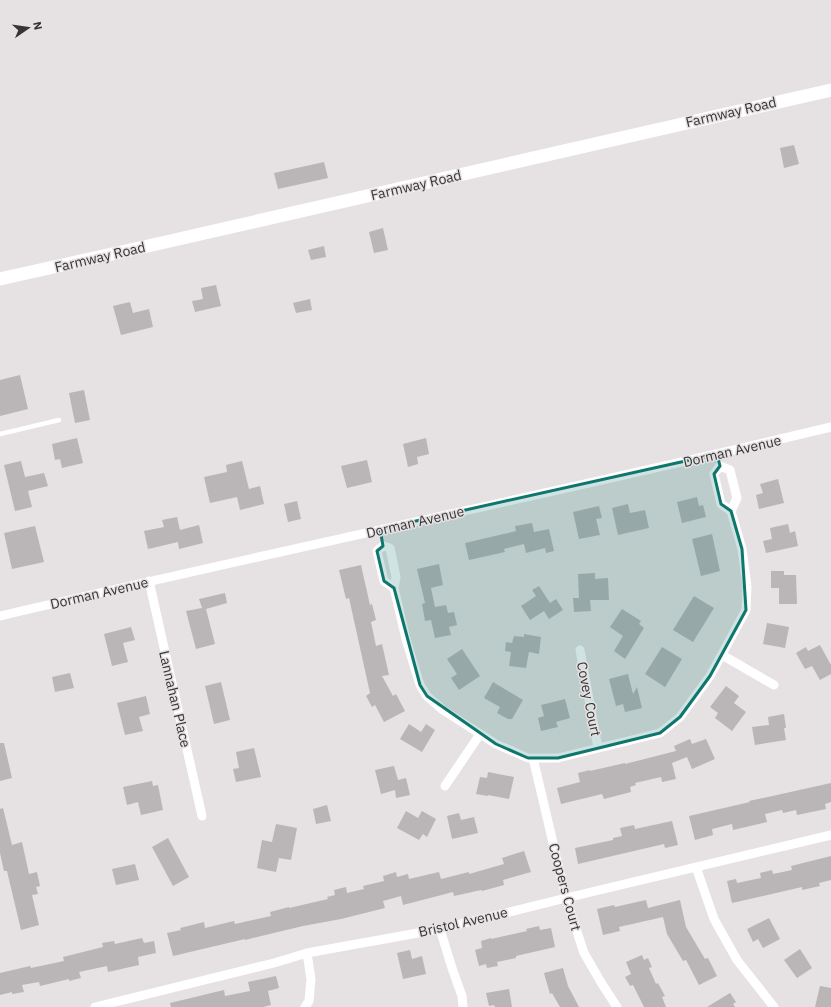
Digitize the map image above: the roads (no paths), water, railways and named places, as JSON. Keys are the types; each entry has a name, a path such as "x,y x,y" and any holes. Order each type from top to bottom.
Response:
{"main road":[{"name":"Farmway Road","path":"0,279 156,245 831,90"}],"street":[{"name":"Dorman Avenue","path":"0,616 831,427"},
{"path":"717,454 720,466"},
{"path":"383,546 390,548 396,577 394,588 406,639 420,685 428,696 443,710 496,744 528,758 558,758 660,732 680,717 710,676 722,655 746,610 747,586 742,550 731,511 721,504 714,474 720,466"},
{"path":"720,466 730,470 737,498 731,511"},
{"path":"380,529 383,546"},
{"path":"383,546 377,551 384,581 394,588"},
{"name":"Lannahan Place","path":"150,581 202,816"},
{"name":"Covey Court","path":"580,650 598,748"},
{"path":"722,655 774,685"},
{"path":"445,786 480,734"},
{"name":"Coopers Court","path":"533,758 566,898 584,954 617,1007"},
{"name":"Bristol Avenue","path":"95,1007 274,963 307,953 440,929 831,835"},
{"path":"696,867 714,919 737,960 774,1007"},
{"path":"440,929 462,996 463,1007"},
{"path":"304,1007 309,1001 310,979 307,953"}],"lane":[{"path":"0,434 59,420"}]}
